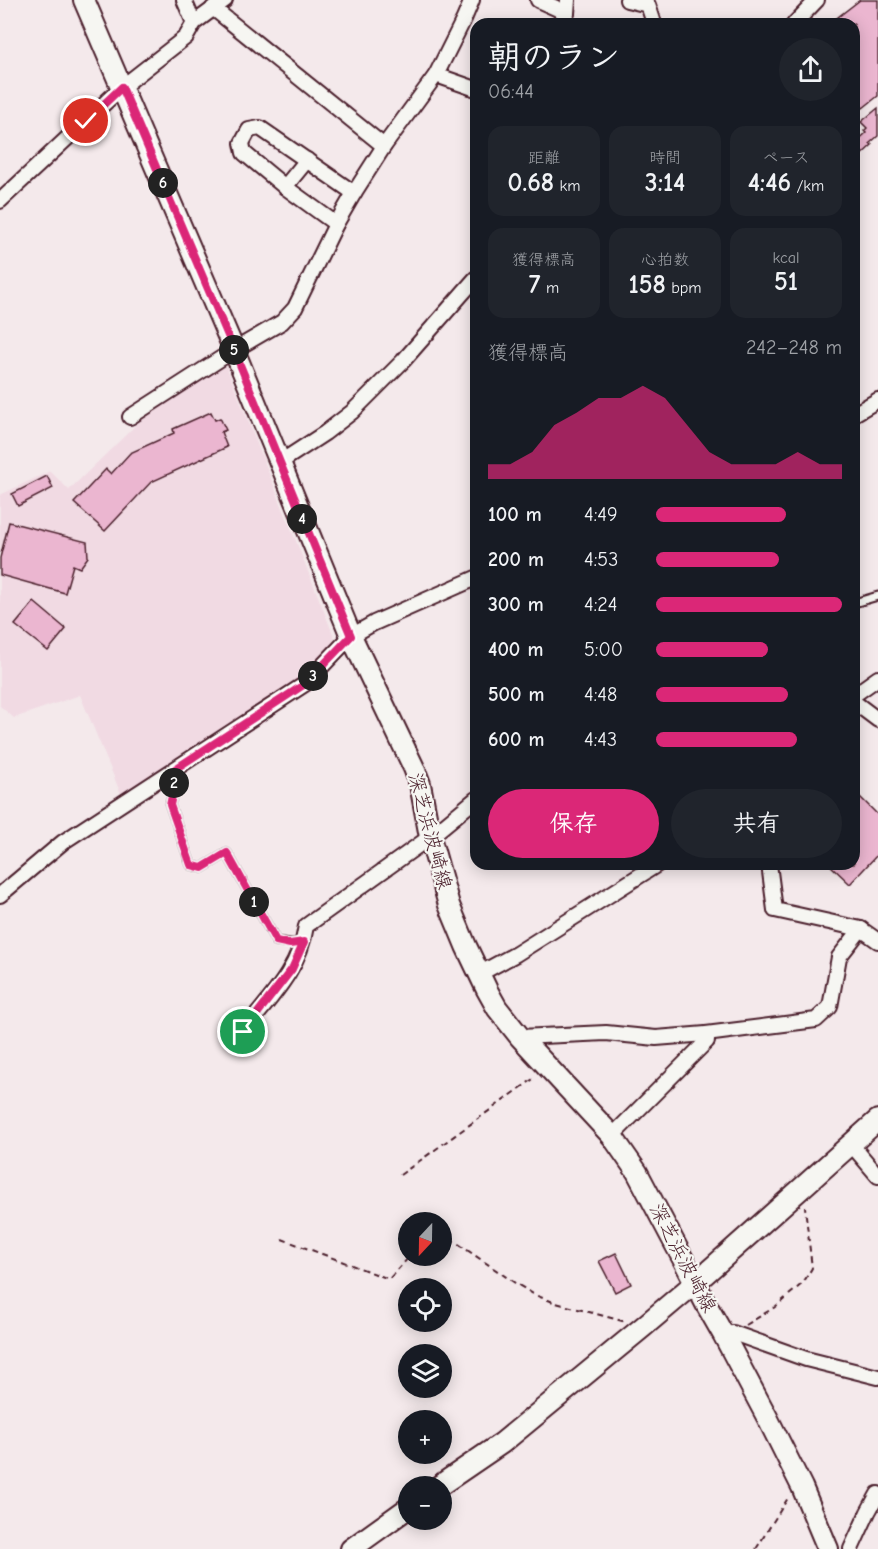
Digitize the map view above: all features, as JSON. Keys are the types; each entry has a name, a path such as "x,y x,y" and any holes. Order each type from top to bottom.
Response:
{"main road":[{"name":"深芝浜波崎線","path":"84,0 234,350 351,636 414,768 420,784 430,837 449,905 479,974 497,1008 520,1037 612,1136 637,1172 707,1306 728,1333 802,1487 828,1549"},
{"path":"452,1477 502,1443 643,1327 878,1120"},
{"path":"351,1549 398,1515"}],"street":[{"path":"184,0 194,23"},
{"path":"0,201 122,87 186,37 194,23 225,0"},
{"path":"130,417 282,322 295,308 336,224 384,146 436,75 465,19 472,0"},
{"path":"538,0 566,12"},
{"path":"627,0 648,5 652,18"},
{"path":"800,18 817,0"},
{"path":"213,8 384,146"},
{"path":"436,75 470,87"},
{"path":"336,224 285,187 244,153 242,143 249,130 260,128 354,193"},
{"path":"285,187 306,160"},
{"path":"279,463 326,433 352,412 403,361 470,285"},
{"path":"860,410 878,400"},
{"path":"0,893 63,842 305,684 351,636 374,623 470,581"},
{"path":"860,691 878,678"},
{"path":"860,706 878,720"},
{"path":"243,1032 292,969 304,942 306,926 430,837 470,805"},
{"path":"479,974 516,954 649,870"},
{"path":"770,870 775,910 861,929 878,941"},
{"path":"520,1037 606,1033 656,1038 816,1020 830,1007 839,957 861,929"},
{"path":"612,1136 706,1041 706,1034"},
{"path":"851,1144 878,1176"},
{"path":"728,1333 806,1359 878,1377"},
{"path":"851,1549 878,1494"}],"lane":[{"path":"860,601 878,596"},
{"path":"175,769 177,773 170,805 191,865 202,868 227,853 276,941 290,944 304,942"}],"path":[{"path":"400,1176 548,1069"},
{"path":"728,1333 775,1307 803,1283 812,1268 804,1201 797,1192"},
{"path":"282,1239 389,1279 401,1266"},
{"path":"452,1240 535,1295 643,1327"},
{"path":"756,1549 791,1494 802,1487"}],"shaded area":[{"path":"225,363 335,639 300,682 188,756 121,794 80,695 14,718 0,706 0,495 50,471 69,490 164,401"}],"building":[{"path":"860,0 878,0 878,96 863,108 860,104 860,18 837,18"},
{"path":"878,108 878,136 860,156 860,138 866,133 864,131 867,128 861,122"},
{"path":"211,412 215,420 220,418 226,430 221,432 227,447 151,482 105,531 74,503 106,469 111,474 130,453 174,433 173,429"},
{"path":"47,476 53,488 18,506 12,494"},
{"path":"9,522 87,542 88,557 80,568 73,565 65,593 0,575 0,558"},
{"path":"34,602 66,629 48,651 15,625"},
{"path":"860,797 878,815 878,854 850,884 835,870 860,870"},
{"path":"616,1253 631,1284 615,1292 599,1261"}],"route":[{"path":"86,121 122,87 234,350 351,636 305,684 175,769 177,773 170,805 191,865 202,868 227,853 276,941 290,944 304,942 292,969 243,1032"}]}
